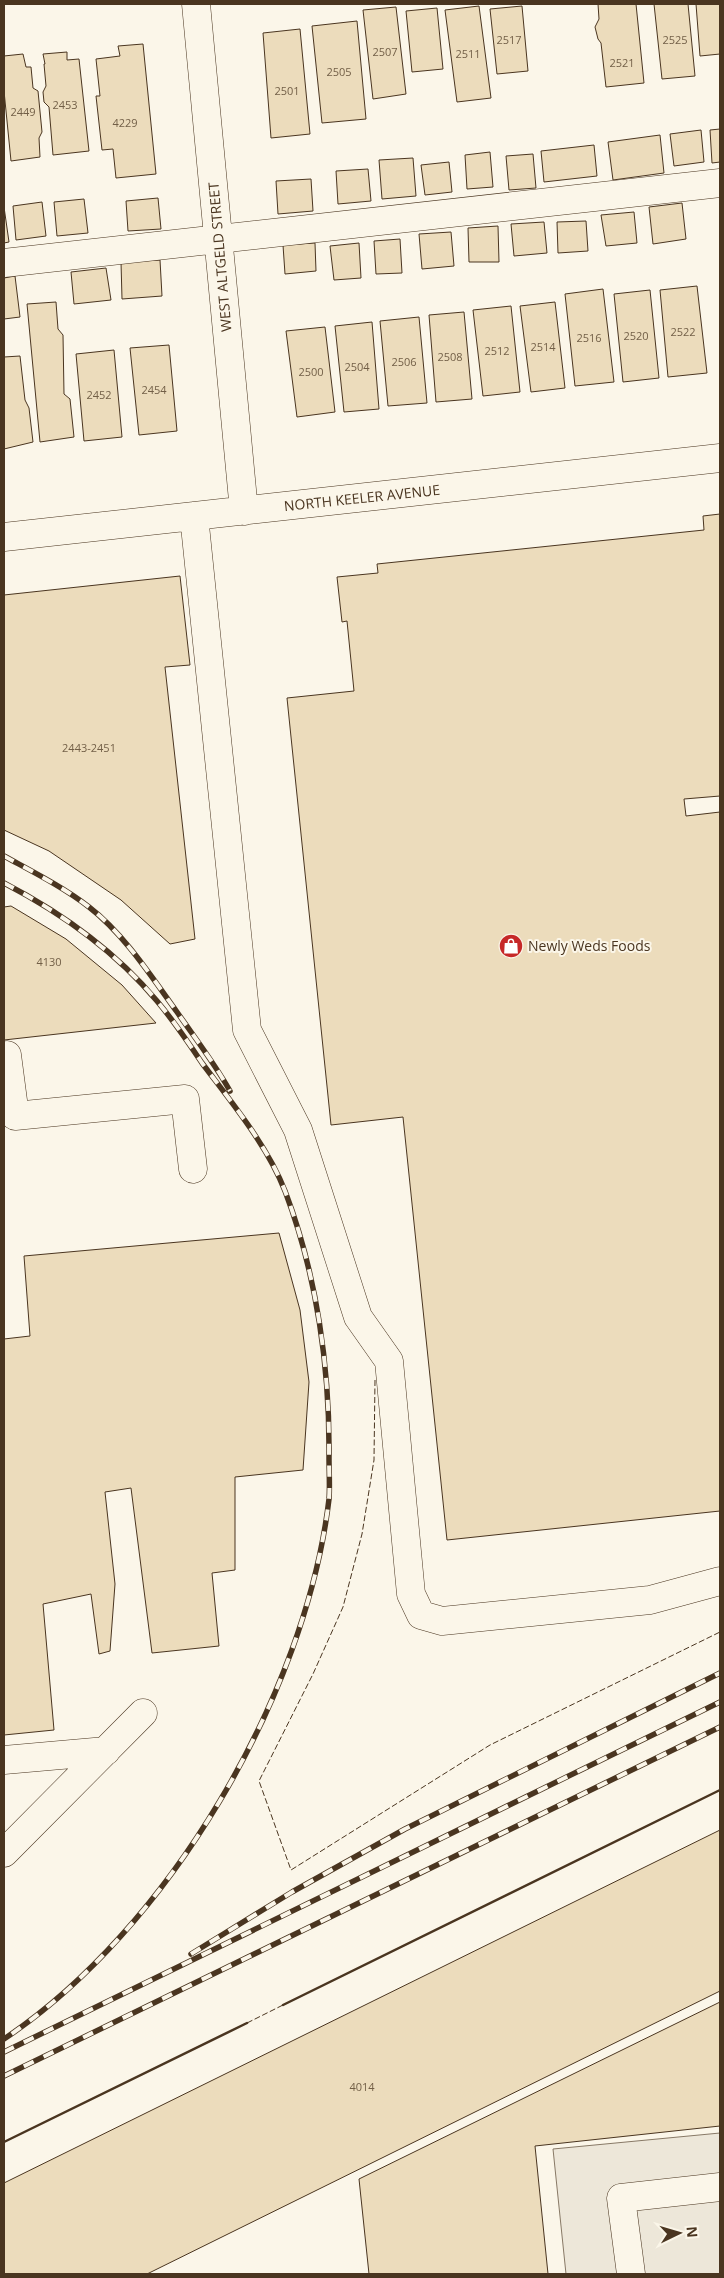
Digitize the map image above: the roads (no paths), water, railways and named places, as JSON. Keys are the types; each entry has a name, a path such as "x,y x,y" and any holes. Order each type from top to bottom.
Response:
{"street":[{"name":"WEST ALTGELD STREET","path":"196,4 244,511"},
{"path":"4,263 720,183"},
{"name":"NORTH KEELER AVENUE","path":"4,537 720,458"},
{"path":"194,516 247,1030 298,1130 358,1317 389,1361 411,1594 421,1615 442,1621 650,1600 720,1581"},
{"path":"4,1056 7,1055 15,1116 185,1099 193,1169"},
{"path":"4,1853 143,1713"},
{"path":"4,1760 106,1751"},
{"path":"631,2274 621,2198 720,2187"}],"railway":[{"path":"4,856 69,893 89,907 114,930 157,984 230,1091"},
{"path":"4,883 46,907 86,934 141,983 175,1023 269,1157 285,1191 306,1256 324,1357 329,1424 329,1499 315,1574 292,1651 259,1727 219,1802 173,1872 121,1936 64,1993 4,2039"},
{"path":"191,1954 292,1892 405,1829 720,1673"},
{"path":"4,2052 720,1702"},
{"path":"4,2076 720,1727"}],"place":[{"name":"Newly Weds Foods","path":"511,946"}]}
